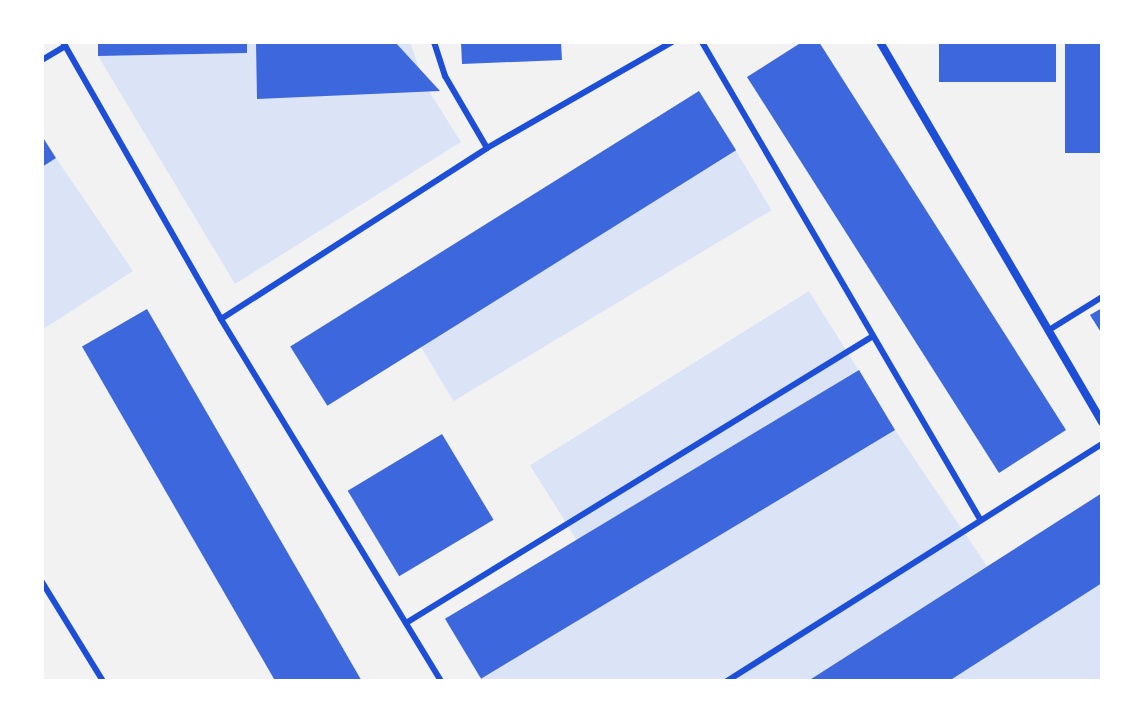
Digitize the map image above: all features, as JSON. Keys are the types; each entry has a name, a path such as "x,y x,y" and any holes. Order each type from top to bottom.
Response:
{"street":[{"path":"880,42 1102,422"}],"lane":[{"path":"434,42 445,76 487,148"},
{"path":"221,319 487,148 672,42"},
{"path":"702,42 980,519"},
{"path":"42,60 64,44 221,319 441,681"},
{"path":"1049,330 1102,297"},
{"path":"406,623 873,336"},
{"path":"727,681 1102,444"},
{"path":"42,582 103,681"}],"shaded area":[{"path":"247,42 410,42 425,85 461,142 235,284 98,56 247,53"},
{"path":"736,151 772,210 454,401 418,342"},
{"path":"56,158 133,271 42,330 42,167"},
{"path":"809,291 858,370 579,544 530,465"},
{"path":"895,430 987,566 808,681 481,679"},
{"path":"1102,583 1102,681 949,681"}],"building":[{"path":"98,42 247,42 247,53 98,56"},
{"path":"256,42 395,42 440,91 257,99"},
{"path":"461,42 561,42 562,60 462,64"},
{"path":"802,42 819,42 1066,430 999,473 747,77"},
{"path":"939,42 1056,42 1056,82 939,82"},
{"path":"1065,42 1102,42 1102,153 1065,153"},
{"path":"699,91 736,150 327,406 290,346"},
{"path":"42,136 56,158 42,167"},
{"path":"1102,308 1102,334 1090,315"},
{"path":"147,309 362,681 275,681 82,346"},
{"path":"859,370 895,430 481,679 445,619"},
{"path":"442,434 494,520 399,576 348,491"},
{"path":"1102,493 1102,583 949,681 808,681"}]}
